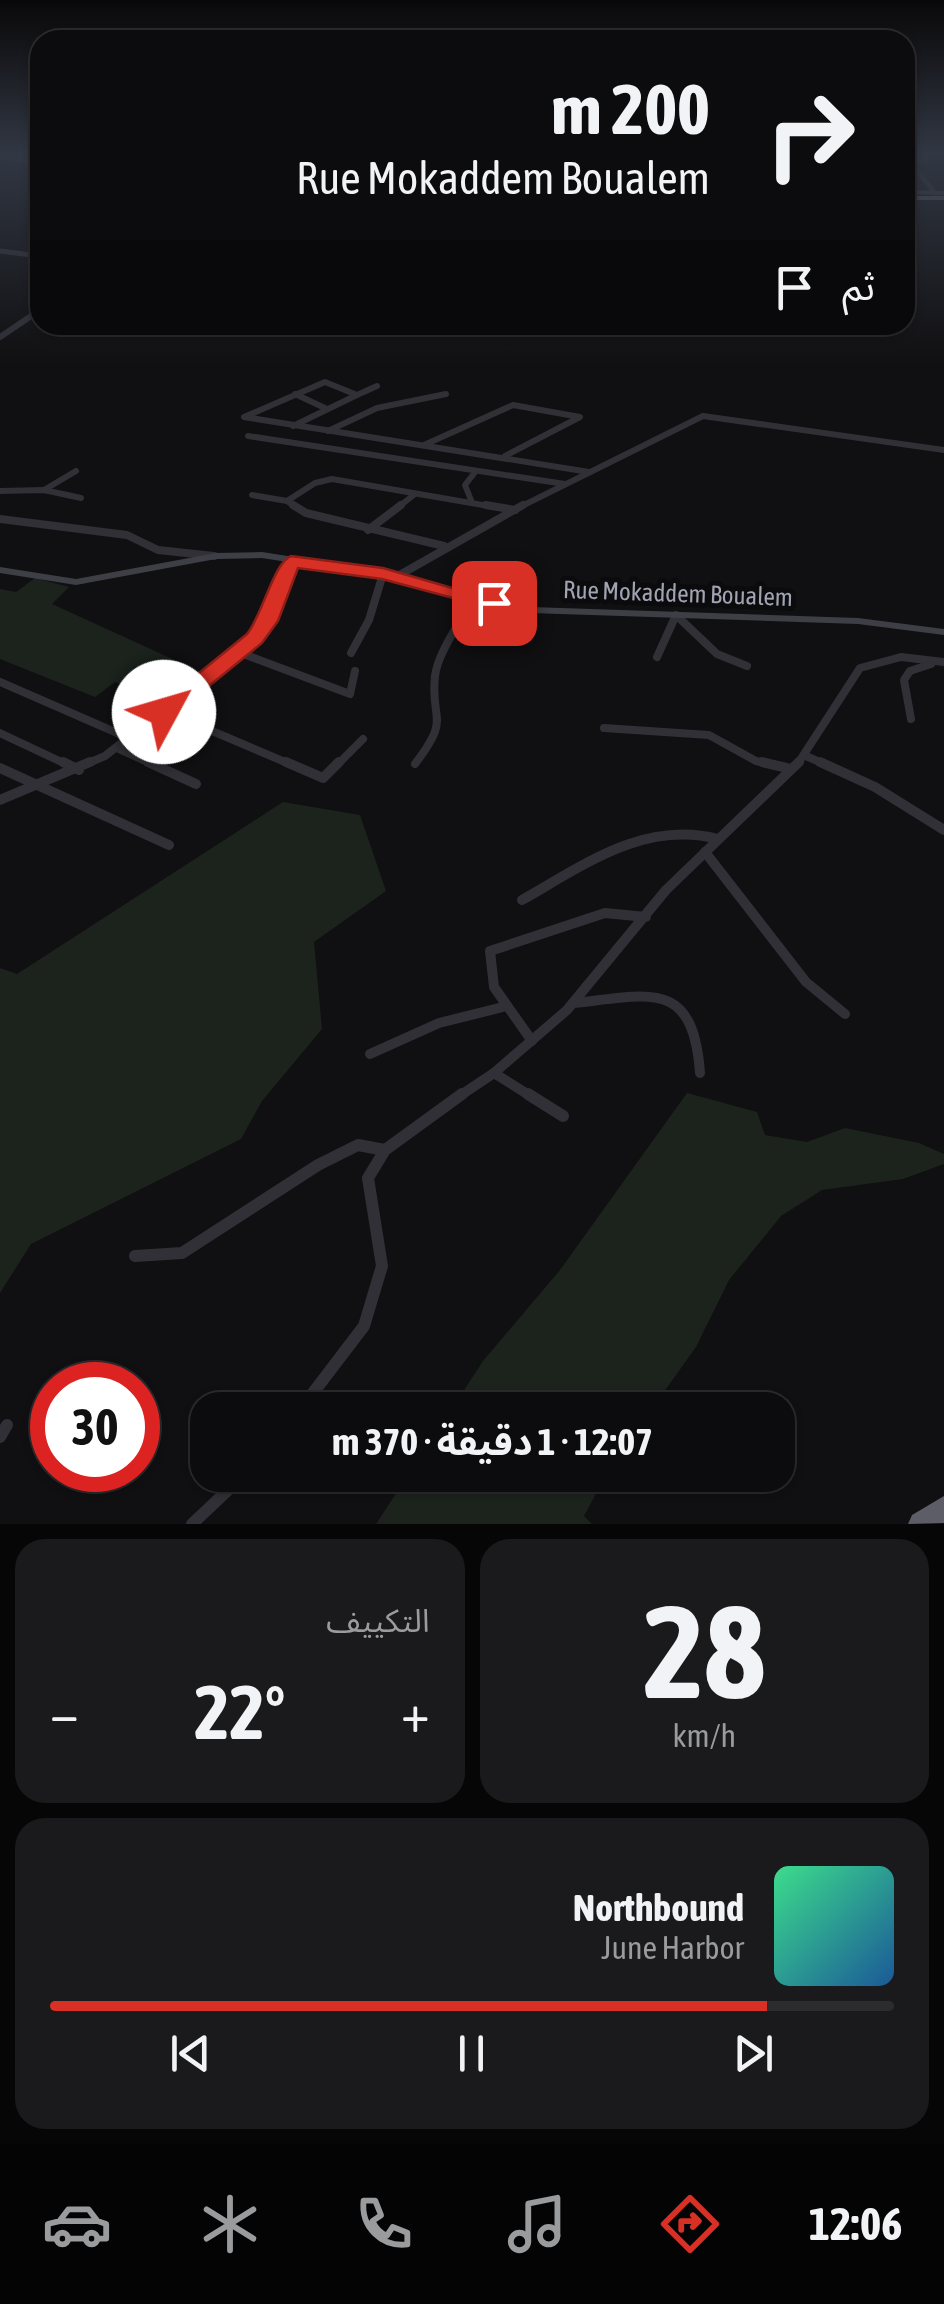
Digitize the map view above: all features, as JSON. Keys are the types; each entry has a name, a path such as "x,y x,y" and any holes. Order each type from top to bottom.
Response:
{"highway":[{"path":"921,1524 944,1508"}],"street":[{"path":"0,251 30,255"},
{"path":"0,337 30,317"},
{"path":"358,394 328,381 244,417 592,472"},
{"path":"292,426 377,386"},
{"path":"295,394 327,409"},
{"path":"312,445 325,431 376,408 446,394"},
{"path":"424,445 513,404 580,417 502,457"},
{"path":"396,577 444,546 712,414 944,450"},
{"path":"248,436 568,484"},
{"path":"471,500 465,485 476,470"},
{"path":"44,490 76,471"},
{"path":"287,501 315,483 332,480 515,510"},
{"path":"0,490 44,490 81,498"},
{"path":"0,499 16,490"},
{"path":"368,530 416,494"},
{"path":"252,495 287,501 306,512 368,530 444,546"},
{"path":"0,519 127,534 158,550 214,556"},
{"name":"Rue Mokaddem Boualem","path":"0,570 76,582 214,556 248,554 383,574 531,610 858,621 944,632"},
{"path":"0,800 79,770 117,748 238,652 268,621 291,561"},
{"path":"351,653 369,620 383,574"},
{"path":"415,764 434,738 440,716 435,674 474,597"},
{"path":"658,657 676,615 717,654 747,666"},
{"path":"238,652 350,694 355,671"},
{"path":"314,1392 364,1326 382,1266 368,1178 385,1150 410,1128 494,1073 573,1003 705,852 806,756 860,668 884,658 941,662"},
{"path":"911,719 904,680 910,671 941,662"},
{"path":"0,682 131,738"},
{"path":"164,712 323,778 363,740"},
{"path":"604,728 708,734 726,740 756,761 791,770"},
{"path":"0,733 79,770"},
{"path":"117,748 196,784"},
{"path":"806,756 876,787 944,830"},
{"path":"0,768 169,845"},
{"path":"522,900 616,850 665,831 700,832 718,839"},
{"path":"705,852 806,982 845,1014"},
{"path":"532,1041 502,1006 488,962 490,952 605,914 646,917"},
{"path":"573,1003 648,997 676,1001 688,1011 700,1044 700,1073"},
{"path":"370,1054 439,1023 502,1006"},
{"path":"494,1073 563,1116"},
{"path":"134,1256 182,1253 331,1158 358,1145 385,1150"},
{"path":"192,1524 226,1492"}],"shaded area":[{"path":"35,578 69,587 52,604 179,662 141,692 115,682 95,697 0,659 0,589 16,592"},
{"path":"283,802 360,815 386,891 314,942 322,1029 262,1101 241,1139 31,1244 0,1293 0,968 17,974"},
{"path":"687,1093 757,1112 765,1135 807,1142 845,1128 919,1143 944,1154 944,1164 903,1179 822,1190 781,1216 729,1280 696,1347 664,1392 463,1392 483,1361 560,1270"},
{"path":"397,1492 597,1492 584,1516 592,1524 376,1524"}],"route":[{"path":"164,712 254,638 268,621 291,561 383,574 494,603"}]}
